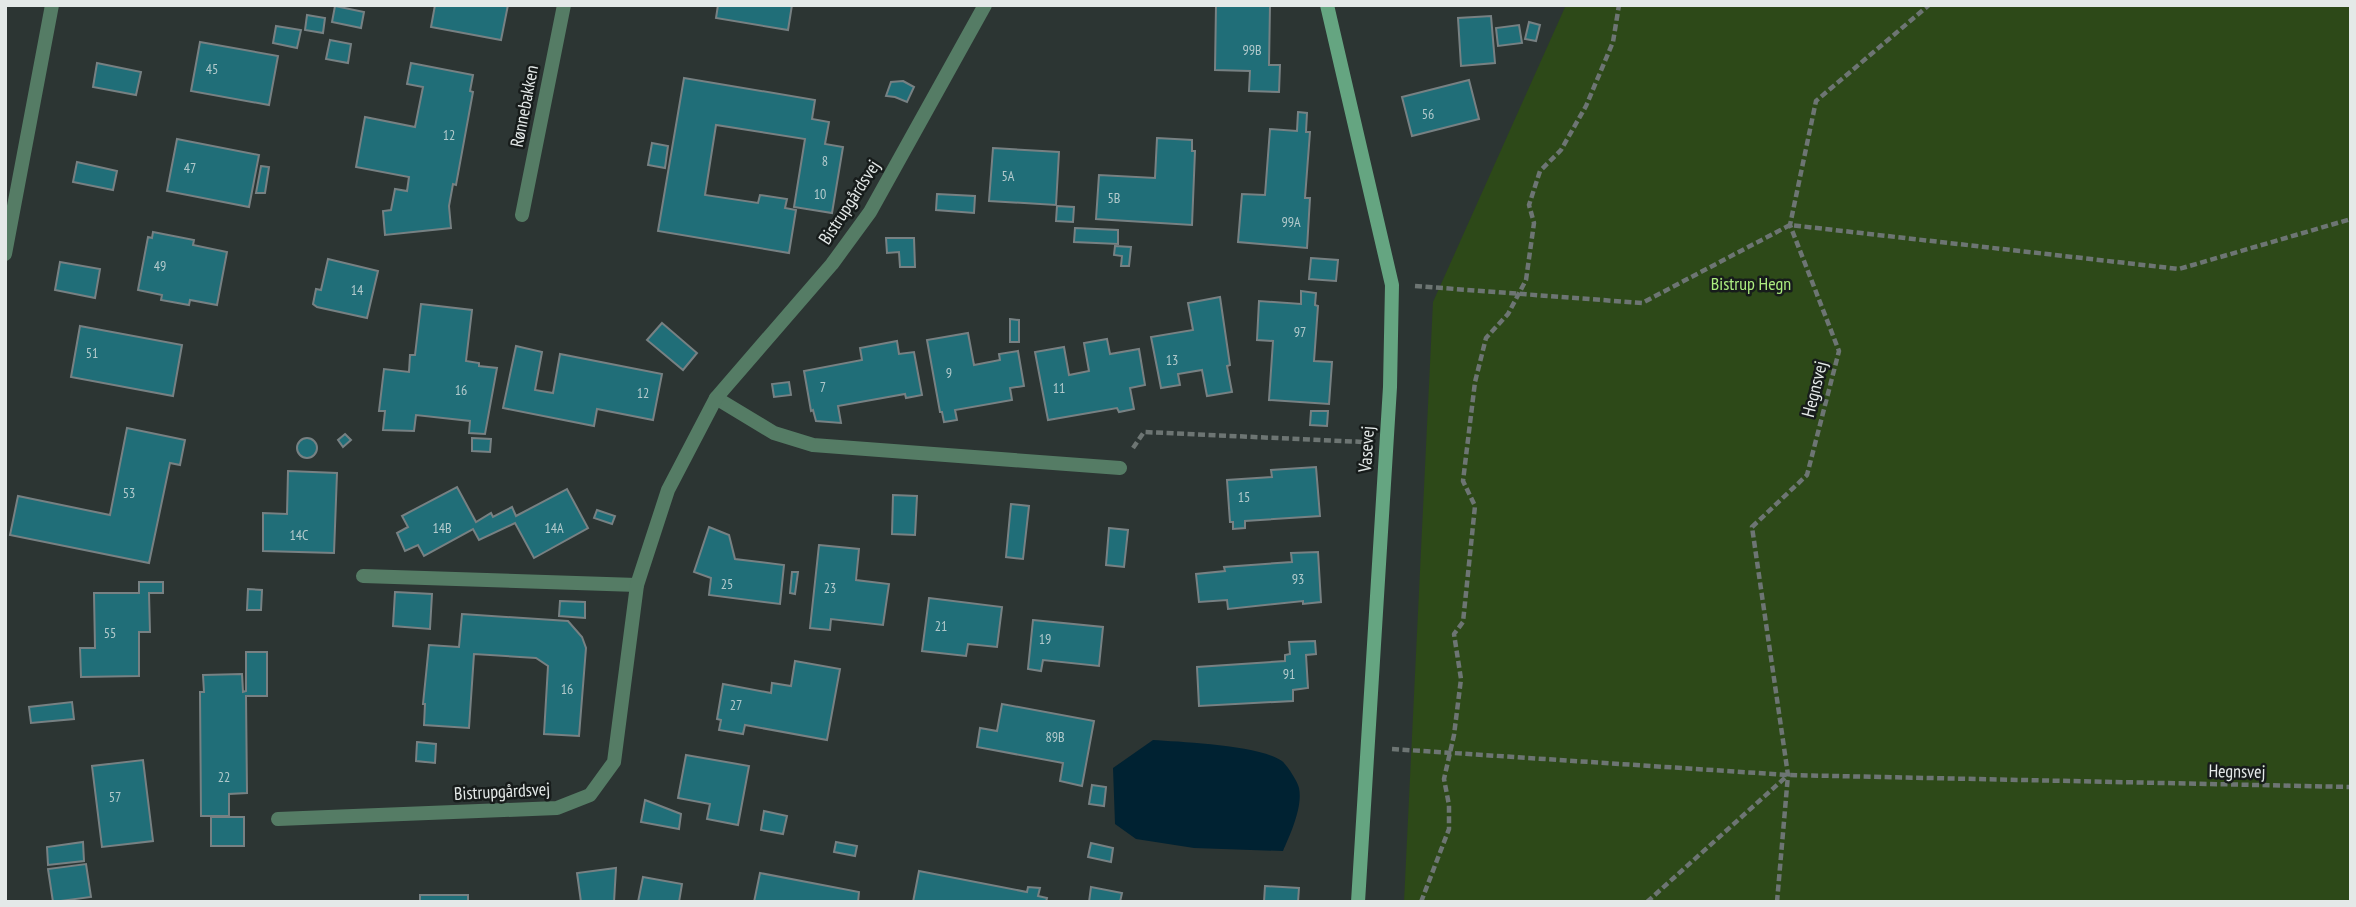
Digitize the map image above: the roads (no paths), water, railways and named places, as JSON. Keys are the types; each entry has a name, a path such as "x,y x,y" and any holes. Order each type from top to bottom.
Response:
{"street":[{"path":"5,254 52,5"},
{"name":"Rønnebakken","path":"523,215 564,5"},
{"name":"Bistrupgårdsvej","path":"278,819 557,808 590,795 614,762 637,585 668,489 716,398 832,264 870,212 985,5"},
{"name":"Vasevej","path":"1327,5 1392,285 1386,443 1357,902"},
{"path":"716,398 774,433 813,444 1119,468"},
{"path":"362,576 637,585"}],"water":[{"path":"1153,740 1239,748 1282,761 1297,782 1300,796 1295,821 1283,851 1194,848 1136,839 1115,824 1113,768"}],"park label":[{"name":"Bistrup Hegn","path":"1751,283"}]}
